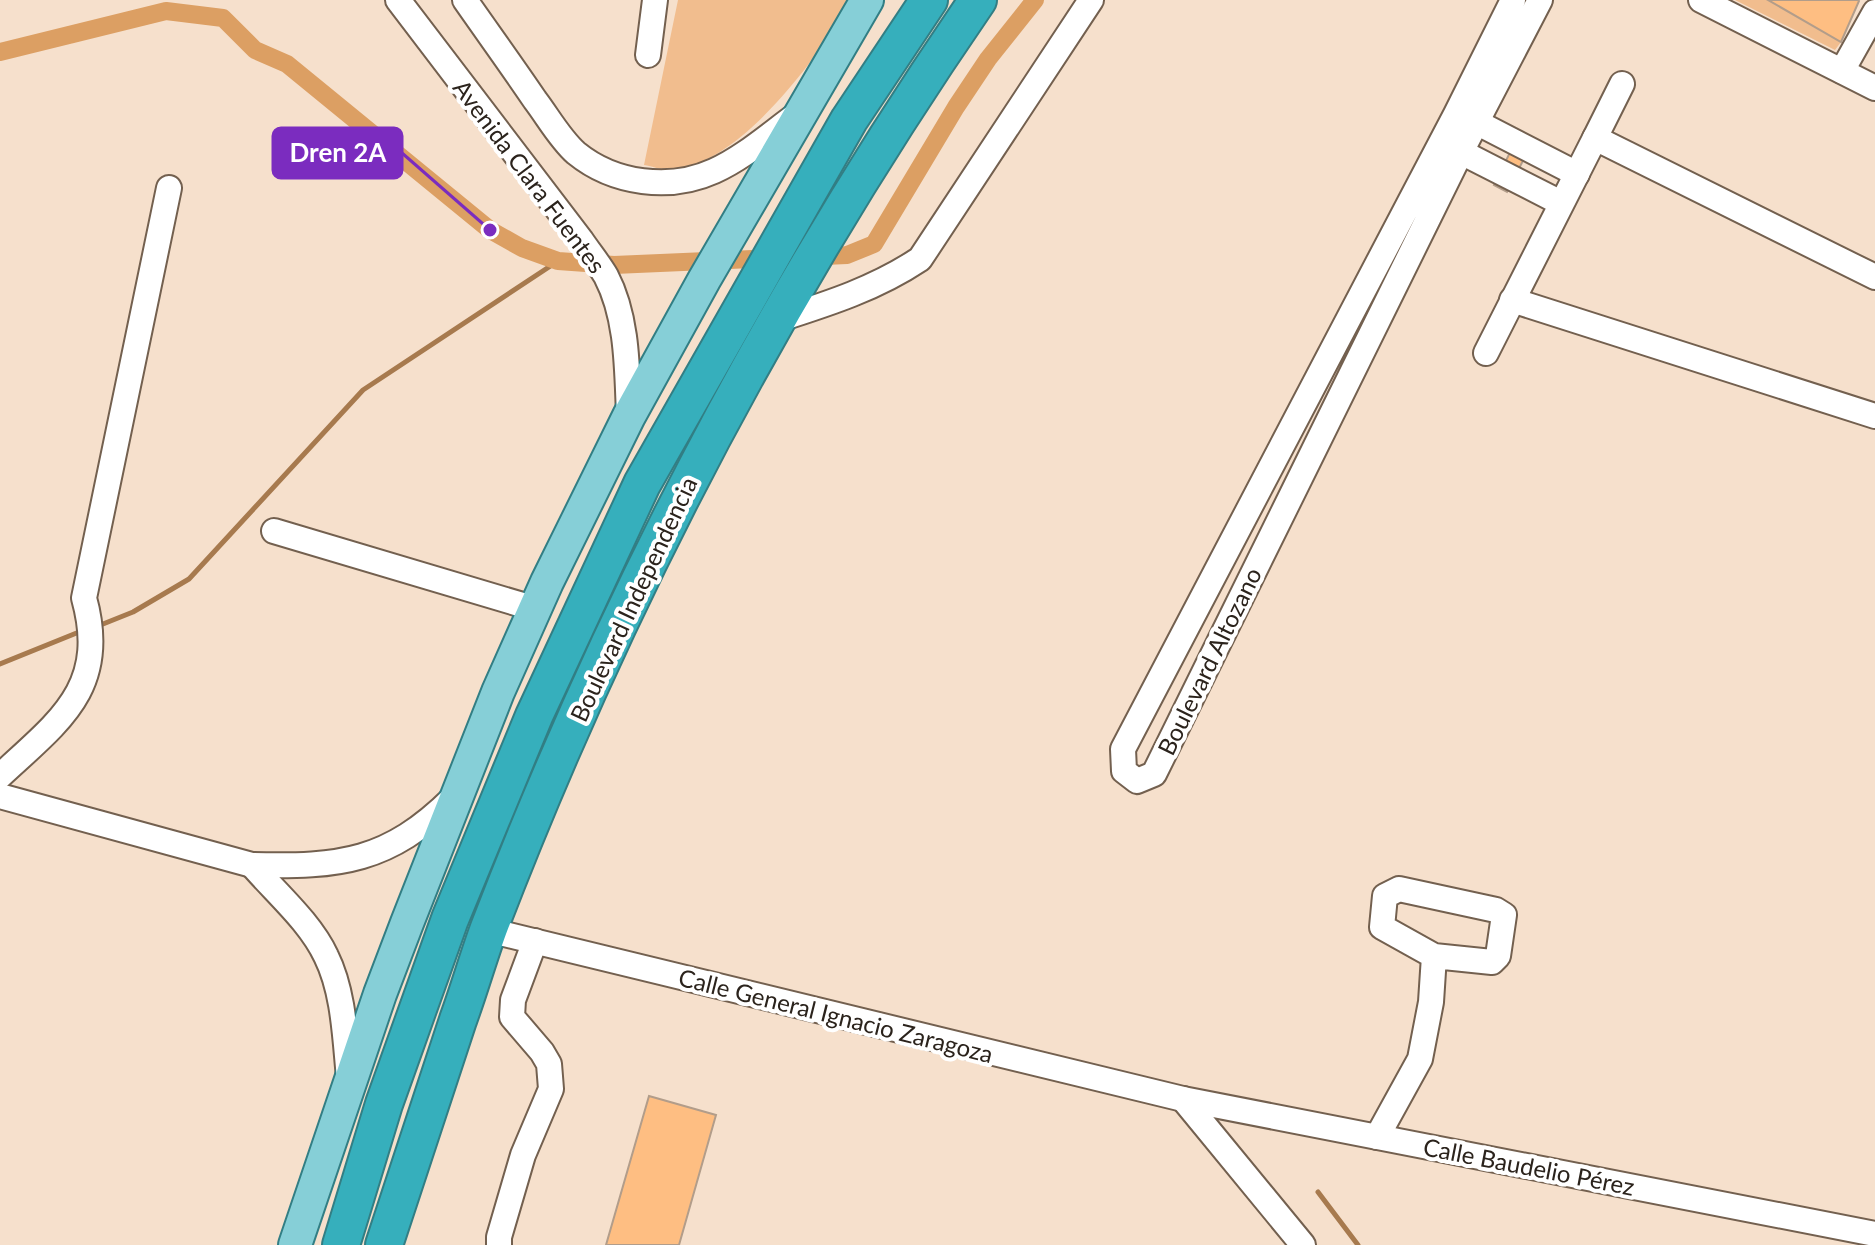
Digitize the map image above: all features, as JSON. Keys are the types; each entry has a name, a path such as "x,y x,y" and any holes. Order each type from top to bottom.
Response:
{"highway":[{"name":"Boulevard Independencia","path":"341,1245 384,1104 450,919 512,766 642,484 849,120 929,0"},
{"name":"Boulevard Independencia","path":"384,1245 488,930 576,716 635,587 725,410 804,271 978,0"}],"main road":[{"path":"295,1245 386,980 498,692 536,609 629,416 725,241 867,0"}],"street":[{"name":"Avenida Clara Fuentes","path":"398,0 606,276 617,303 625,344 629,416"},
{"name":"Avenida Clara Fuentes","path":"465,0 557,131 577,153 623,176 647,182 678,182 696,178 717,170 800,113"},
{"path":"648,55 655,0"},
{"path":"777,320 854,295 895,276 920,259 1091,0"},
{"name":"Boulevard Altozano","path":"1513,0 1123,749 1124,771 1137,781 1154,774 1461,152 1540,0"},
{"path":"1701,0 1875,88"},
{"path":"1842,71 1875,12"},
{"path":"1486,353 1622,84"},
{"path":"1476,122 1577,174"},
{"path":"1595,138 1875,277"},
{"path":"1461,152 1561,203"},
{"path":"0,776 53,727 82,689 91,629 84,598 169,188"},
{"path":"1512,300 1875,416"},
{"path":"274,531 536,609"},
{"path":"0,796 252,865 333,864 393,846 416,832 458,793"},
{"path":"252,865 309,930 327,957 338,993 350,1082"},
{"path":"1399,889 1496,910 1504,915 1498,956 1492,962 1434,956 1382,927 1385,896 1390,891 1399,889"},
{"name":"Calle General Ignacio Zaragoza","path":"488,930 1183,1099"},
{"path":"499,1245 523,1155 551,1089 549,1064 512,1017 513,1000 535,941"},
{"path":"1377,1137 1420,1059 1431,1002 1434,956"},
{"path":"1183,1099 1303,1245"},
{"name":"Calle Baudelio Pérez","path":"1183,1099 1875,1234"}],"shaded area":[{"path":"678,0 855,0 820,50 750,129 723,150 696,164 666,170 644,165"},
{"path":"1735,0 1768,0 1841,42 1835,50"}],"building":[{"path":"1768,0 1858,0 1859,1 1841,42"},
{"path":"1518,136 1532,143 1507,192 1494,185"},
{"path":"649,1096 716,1115 679,1245 606,1245"}],"waterway":[{"path":"0,52 166,11 223,18 255,50 287,64 490,230 522,248 558,261 614,265 847,255 874,244 956,107 988,59 1035,0"},
{"path":"98,626 133,612 189,579 363,390 558,261"},
{"path":"0,664 84,630"},
{"path":"1318,1192 1358,1245"}],"place":[{"name":"Dren 2A","path":"490,230"}]}
